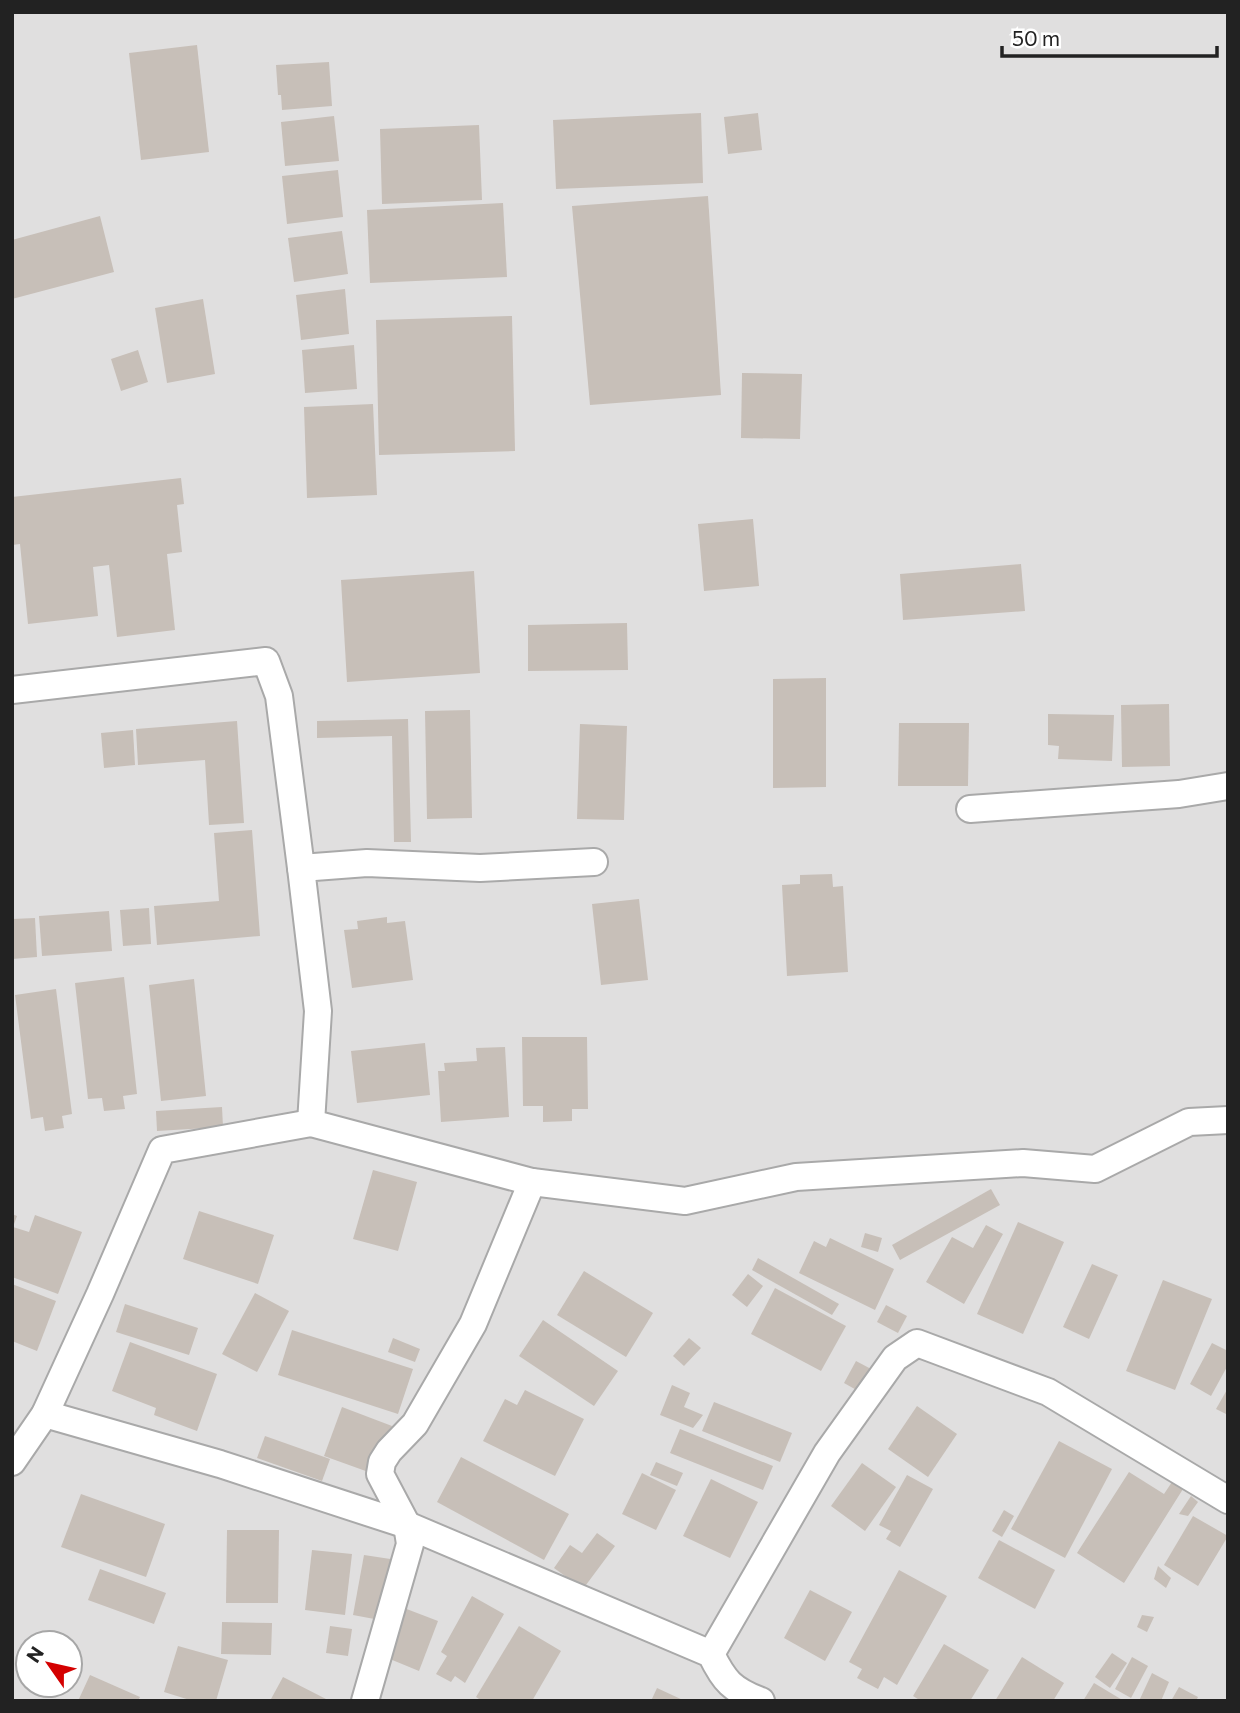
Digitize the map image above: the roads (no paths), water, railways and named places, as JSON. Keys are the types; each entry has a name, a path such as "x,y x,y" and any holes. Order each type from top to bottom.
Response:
{"street":[{"path":"12,690 266,661 279,696 318,1011 311,1123"},
{"path":"970,809 1179,794 1228,786"},
{"path":"301,868 367,863 480,869 594,862"},
{"path":"12,1462 45,1414 162,1150 311,1123 533,1182 685,1201 796,1177 1023,1163 1095,1170 1189,1122 1228,1120"},
{"path":"365,1701 410,1544 407,1525 380,1474 382,1462 388,1451 415,1424 473,1324 533,1182"},
{"path":"710,1654 827,1454 895,1358 917,1343 1048,1392 1228,1500"},
{"path":"45,1414 220,1464 407,1525 710,1654 722,1678 745,1695 761,1701"}]}
